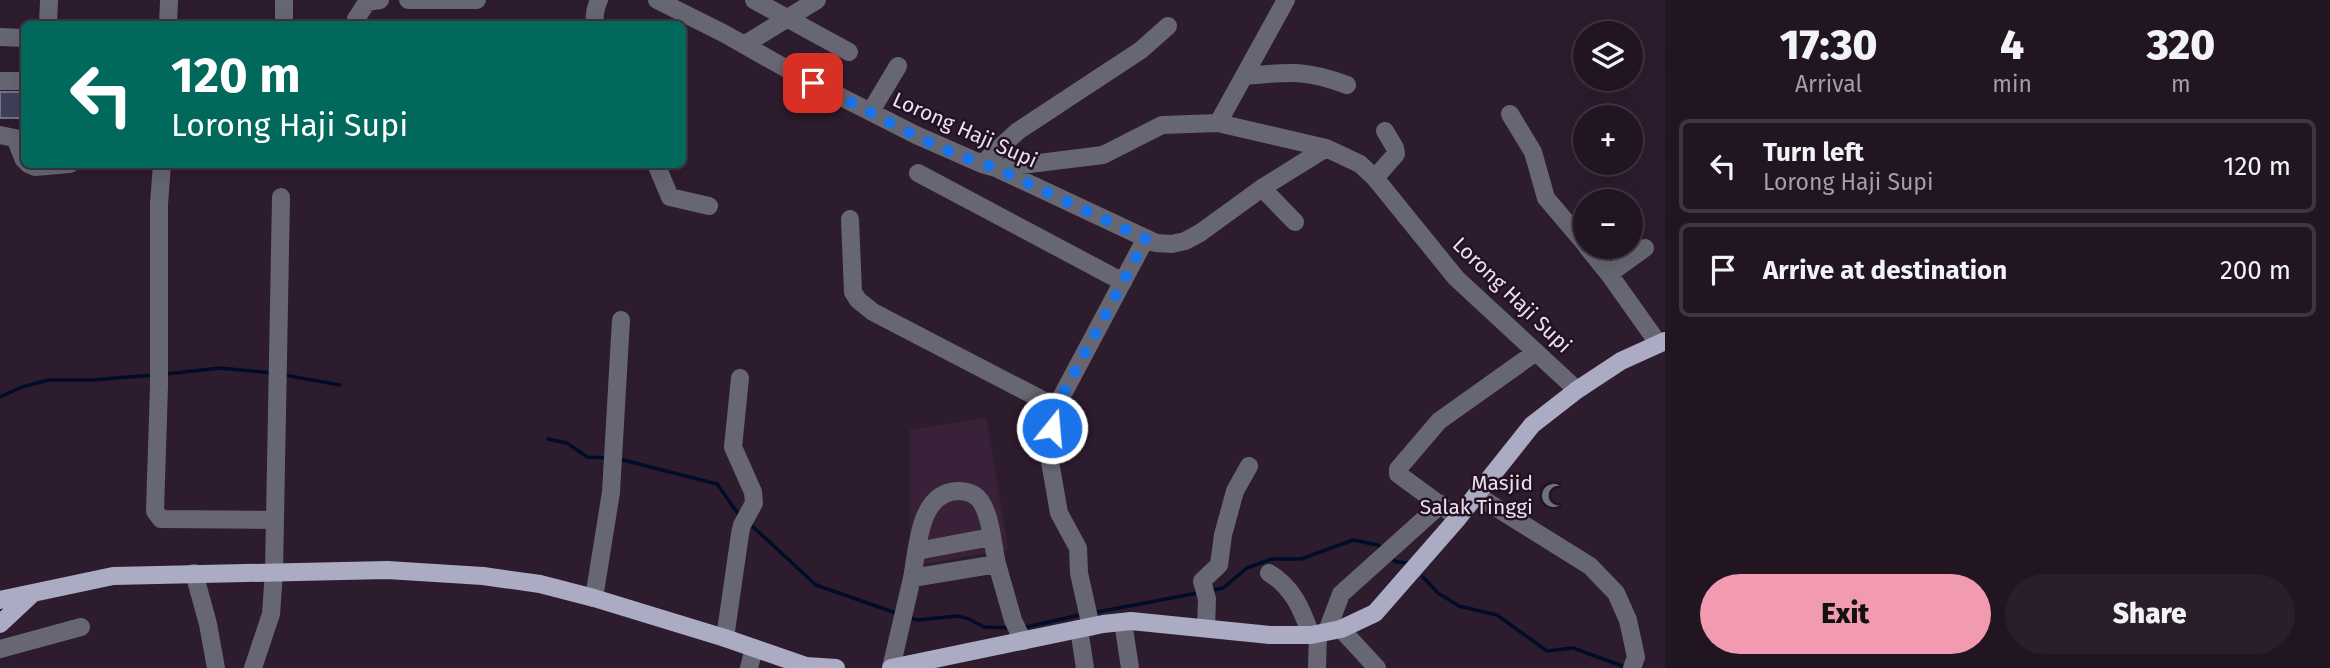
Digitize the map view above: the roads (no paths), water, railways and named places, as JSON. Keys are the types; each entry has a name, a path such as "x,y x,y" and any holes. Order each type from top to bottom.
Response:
{"main road":[{"path":"891,668 1019,632 1085,628 1123,622 1270,635 1324,632 1375,613 1458,518 1532,425 1577,390 1621,361 1661,342"},
{"path":"0,600 113,576 387,570 483,576 540,584 594,598 725,638 806,667 836,668"},
{"path":"0,624 30,595"}],"street":[{"path":"48,21 49,0"},
{"path":"168,21 169,0"},
{"path":"284,0 284,21"},
{"path":"356,21 367,2 380,0"},
{"path":"408,0 477,0"},
{"path":"596,21 596,6 599,0"},
{"name":"Lorong Haji Supi","path":"657,0 794,74 916,135 1156,243 1172,244 1200,233 1262,188 1326,148"},
{"path":"754,0 849,52"},
{"path":"744,45 817,0"},
{"path":"1218,123 1286,0"},
{"path":"989,166 1018,131 1141,50 1168,26"},
{"path":"0,37 21,38"},
{"path":"871,111 898,66"},
{"path":"1244,76 1294,71 1320,74 1347,85"},
{"path":"0,80 21,80"},
{"path":"1510,114 1533,152 1546,198 1573,230"},
{"name":"Lorong Haji Supi","path":"989,166 1103,155 1162,125 1218,123 1326,148 1360,164 1375,178 1456,278 1577,390"},
{"path":"1375,178 1396,155 1385,131"},
{"path":"0,135 15,138 21,153"},
{"path":"162,168 155,511 161,519 275,520"},
{"path":"658,168 670,197 709,206"},
{"path":"918,173 1123,282"},
{"path":"1262,188 1295,222"},
{"path":"253,668 271,614 274,572 281,197"},
{"path":"850,219 853,292 858,300 873,312 1056,407"},
{"path":"1085,668 1085,628 1078,548 1059,513 1048,450 1056,407 1146,239"},
{"path":"1609,274 1645,248"},
{"path":"1597,259 1661,342"},
{"path":"594,598 611,492 621,320"},
{"path":"1458,518 1398,474 1398,469 1439,421 1536,352"},
{"path":"725,638 745,519 754,503 753,492 733,447 740,378"},
{"path":"1206,628 1207,599 1202,581 1219,565 1223,535 1235,491 1249,466"},
{"path":"891,668 924,520 931,503 946,493 956,491 975,495 982,502 997,564 1019,632"},
{"path":"1476,495 1590,566 1616,593 1628,620 1634,662"},
{"path":"1317,668 1324,632 1340,594 1441,504"},
{"path":"917,551 991,537"},
{"path":"912,578 997,564"},
{"path":"194,573 208,624 216,668"},
{"path":"1269,573 1280,579 1324,632 1377,668"},
{"path":"1123,622 1130,668"},
{"path":"0,649 81,627"},
{"path":"749,668 754,648"}],"waterway":[{"path":"166,374 220,368 273,373"},
{"path":"0,397 22,387 49,380 154,375"},
{"path":"284,375 340,385"},
{"path":"548,439 567,443 587,457 608,458"},
{"path":"619,459 717,484 739,515"},
{"path":"750,524 816,585 899,614"},
{"path":"1209,591 1223,588 1247,568 1272,559 1301,559 1353,540 1378,545 1383,549"},
{"path":"1391,557 1396,562 1409,563"},
{"path":"1423,577 1438,593 1459,606 1497,615 1547,651 1573,648 1625,667"},
{"path":"1097,612 1198,593"},
{"path":"1022,628 1080,615"},
{"path":"910,618 917,620 958,616 984,627 1011,628"}],"place":[{"name":"Masjid Salak Tinggi","path":"1553,495"}]}
